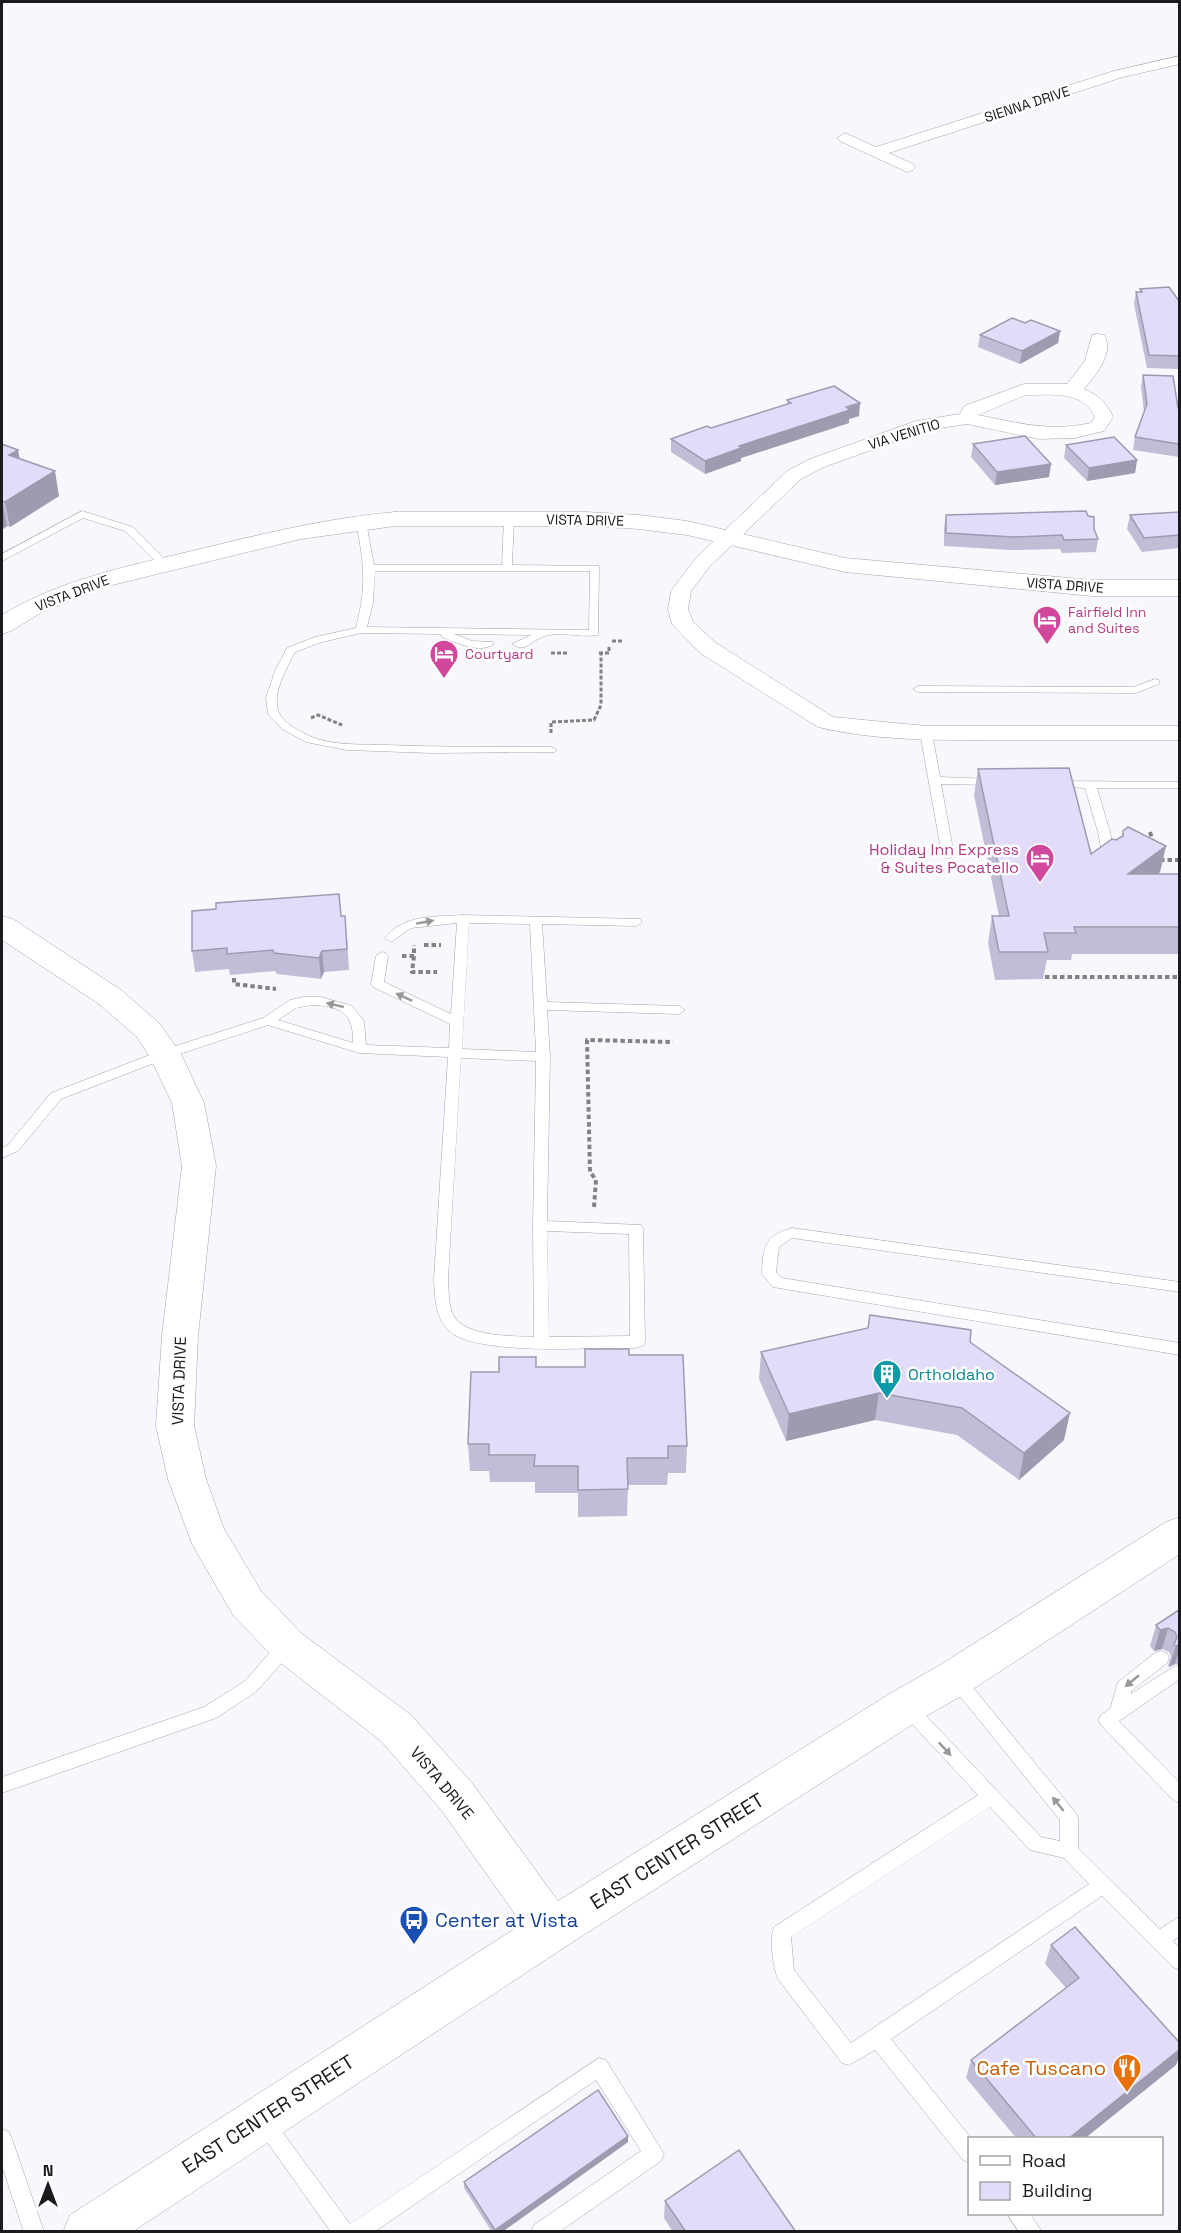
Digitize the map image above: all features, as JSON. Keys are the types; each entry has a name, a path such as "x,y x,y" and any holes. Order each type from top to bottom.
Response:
{"street":[{"name":"SIENNA DRIVE","path":"876,152 1119,74 1179,60"},
{"path":"845,138 907,167"},
{"path":"967,418 972,410 1024,389 1072,390 1087,376 1095,362 1098,339"},
{"name":"VIA VENITIO","path":"1072,390 1099,405 1104,417 1097,428 1074,432 1039,433 967,418 923,425 817,463 794,475 703,562 681,591 678,609 683,624 708,648 826,722 850,727 926,733 1179,733"},
{"name":"VISTA DRIVE","path":"2,626 33,608 100,580 301,532 395,519 639,522 687,528 730,537 836,564 900,572 1092,588 1179,588"},
{"name":"VISTA DRIVE","path":"2,926 110,997 148,1030 165,1054 188,1103 199,1166 180,1336 175,1426 187,1479 206,1533 247,1603 287,1645 396,1728 457,1797 552,1929"},
{"name":"EAST CENTER STREET","path":"87,2232 552,1929 954,1678 1179,1533"}],"lane":[{"path":"2,558 82,514 129,529 164,564"},
{"path":"507,568 509,519"},
{"path":"361,522 370,568 368,602 362,630"},
{"path":"370,568 595,568 594,633 362,630 319,639 291,650 280,671 271,698 274,714 286,727 310,740 347,747 432,750 551,746"},
{"path":"439,632 471,644 489,644"},
{"path":"517,644 525,644 544,632"},
{"path":"918,689 1136,690 1155,682"},
{"path":"926,733 948,855"},
{"path":"935,780 1006,782"},
{"path":"1042,783 1179,785"},
{"path":"1090,784 1107,841 1110,861"},
{"path":"463,919 441,1279 442,1310 457,1330 481,1337 542,1343 638,1342 636,1229 540,1226"},
{"path":"391,938 407,926 429,921 463,919 636,922"},
{"path":"536,920 543,1057 540,1226 542,1343"},
{"path":"382,956 377,984 457,1022"},
{"path":"2,1153 13,1148 56,1096 165,1054 268,1021 284,1007 298,1002 339,1004 353,1011 359,1023 359,1049"},
{"path":"541,1006 679,1010"},
{"path":"268,1021 359,1049 543,1057"},
{"path":"1179,1287 792,1233 780,1236 771,1246 769,1274 778,1283 809,1289 1179,1349"},
{"path":"2,1785 210,1713 251,1686 287,1645"},
{"path":"1112,1717 1124,1687 1161,1658"},
{"path":"1112,1717 1175,1673"},
{"path":"954,1678 1069,1818 1069,1851"},
{"path":"906,1706 1036,1844 1069,1851 1179,1961"},
{"path":"1112,1717 1179,1795"},
{"path":"990,1797 781,1933 785,1973 849,2056 1104,1884"},
{"path":"1160,1940 1179,1924"},
{"path":"877,2037 968,2152"},
{"path":"356,2232 599,2067 654,2154 541,2232"},
{"path":"261,2118 344,2232"},
{"path":"2,2139 34,2232"},
{"path":"1018,2215 1032,2232"}],"path":[{"path":"609,644 609,641 624,641"},
{"path":"551,746 551,722 594,720 602,705 601,653"},
{"path":"304,722 318,715 349,727"},
{"path":"1150,832 1155,848"},
{"path":"1152,860 1158,858 1179,860"},
{"path":"414,956 412,972 417,972"},
{"path":"1046,977 1179,977"},
{"path":"234,978 234,984 284,990"},
{"path":"595,1194 596,1180 590,1172 587,1040 674,1042"}],"building":[{"path":"1169,287 1179,301 1179,356 1149,355 1136,292 1142,292 1140,289"},
{"path":"1012,318 1025,323 1031,320 1060,331 1022,351 980,335"},
{"path":"1143,375 1173,376 1179,408 1179,444 1135,437 1147,404"},
{"path":"834,386 860,403 846,407 850,410 739,446 741,448 705,461 671,439 707,426 711,428 791,403 787,400"},
{"path":"1025,436 1051,464 997,472 973,444"},
{"path":"1114,437 1137,460 1089,468 1066,445"},
{"path":"2,444 18,450 9,455 55,471 5,502 2,501"},
{"path":"1086,511 1088,516 1094,517 1094,529 1098,539 1064,540 1062,535 1013,537 946,533 946,515"},
{"path":"1179,512 1179,535 1144,538 1130,515"},
{"name":"Holiday Inn Express & Suites Pocatello","path":"1069,768 1091,854 1112,839 1116,840 1123,836 1123,831 1128,827 1166,846 1128,874 1179,874 1179,927 1074,927 1076,933 1044,933 1048,952 999,952 992,916 1009,916 978,769"},
{"path":"339,894 341,916 345,916 347,949 322,951 319,958 274,953 273,950 227,954 227,948 192,951 192,911 216,909 216,903"},
{"path":"870,1315 971,1330 970,1342 1070,1413 1024,1453 962,1408 879,1393 789,1414 761,1352 868,1328"},
{"path":"585,1349 629,1349 629,1355 683,1355 687,1446 668,1446 668,1458 627,1458 628,1489 578,1490 578,1466 534,1466 535,1455 489,1455 489,1444 468,1444 471,1372 499,1372 499,1357 536,1357 536,1367 585,1367"},
{"path":"1179,1610 1179,1645 1176,1646 1174,1645 1177,1637 1175,1632 1168,1628 1160,1630 1156,1625"},
{"path":"1075,1927 1179,2042 1179,2050 1070,2137 1035,2137 971,2060 1079,1978 1051,1945"},
{"path":"598,2090 628,2136 495,2230 464,2182"},
{"path":"739,2150 796,2232 686,2232 665,2201"}],"place":[{"name":"Fairfield Inn and Suites","path":"1047,646"},
{"name":"Courtyard","path":"444,680"},
{"name":"Holiday Inn Express & Suites Pocatello","path":"1040,884"},
{"name":"OrthoIdaho","path":"887,1400"},
{"name":"Center at Vista","path":"414,1946"},
{"name":"Cafe Tuscano","path":"1127,2094"}]}
